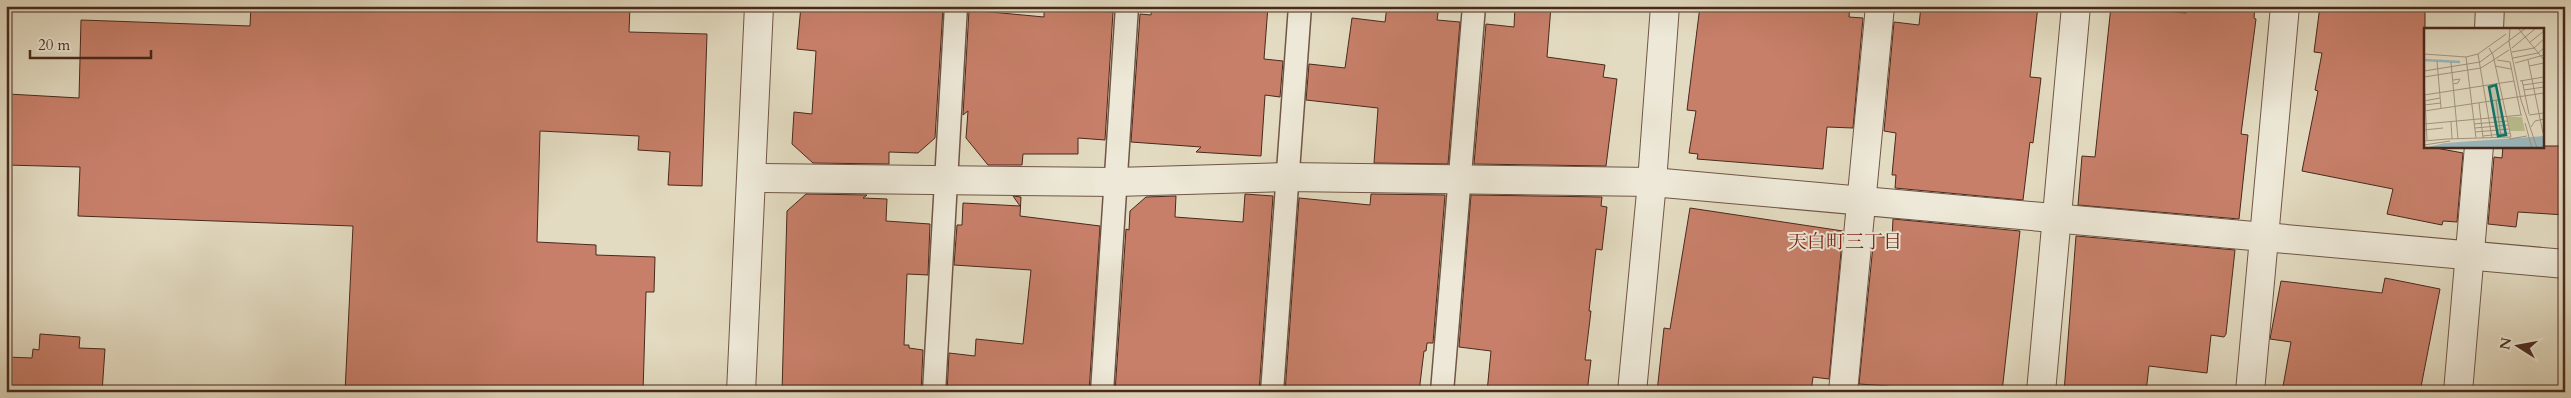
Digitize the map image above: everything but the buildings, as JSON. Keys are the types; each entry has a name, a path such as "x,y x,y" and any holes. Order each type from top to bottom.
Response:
{"street":[{"path":"741,392 759,6"},
{"path":"1632,392 1652,182 1665,6"},
{"path":"1843,392 1880,6"},
{"path":"2041,392 2076,6"},
{"path":"2250,392 2285,6"},
{"path":"2489,28 2490,6"},
{"path":"2458,392 2479,148"},
{"path":"752,178 1116,182 1287,177 1652,182 2565,264"}],"lane":[{"path":"934,392 956,6"},
{"path":"1102,392 1127,6"},
{"path":"1272,392 1300,6"},
{"path":"1442,392 1474,6"}],"district":[{"name":"天白町三丁目","path":"1845,241"}]}
